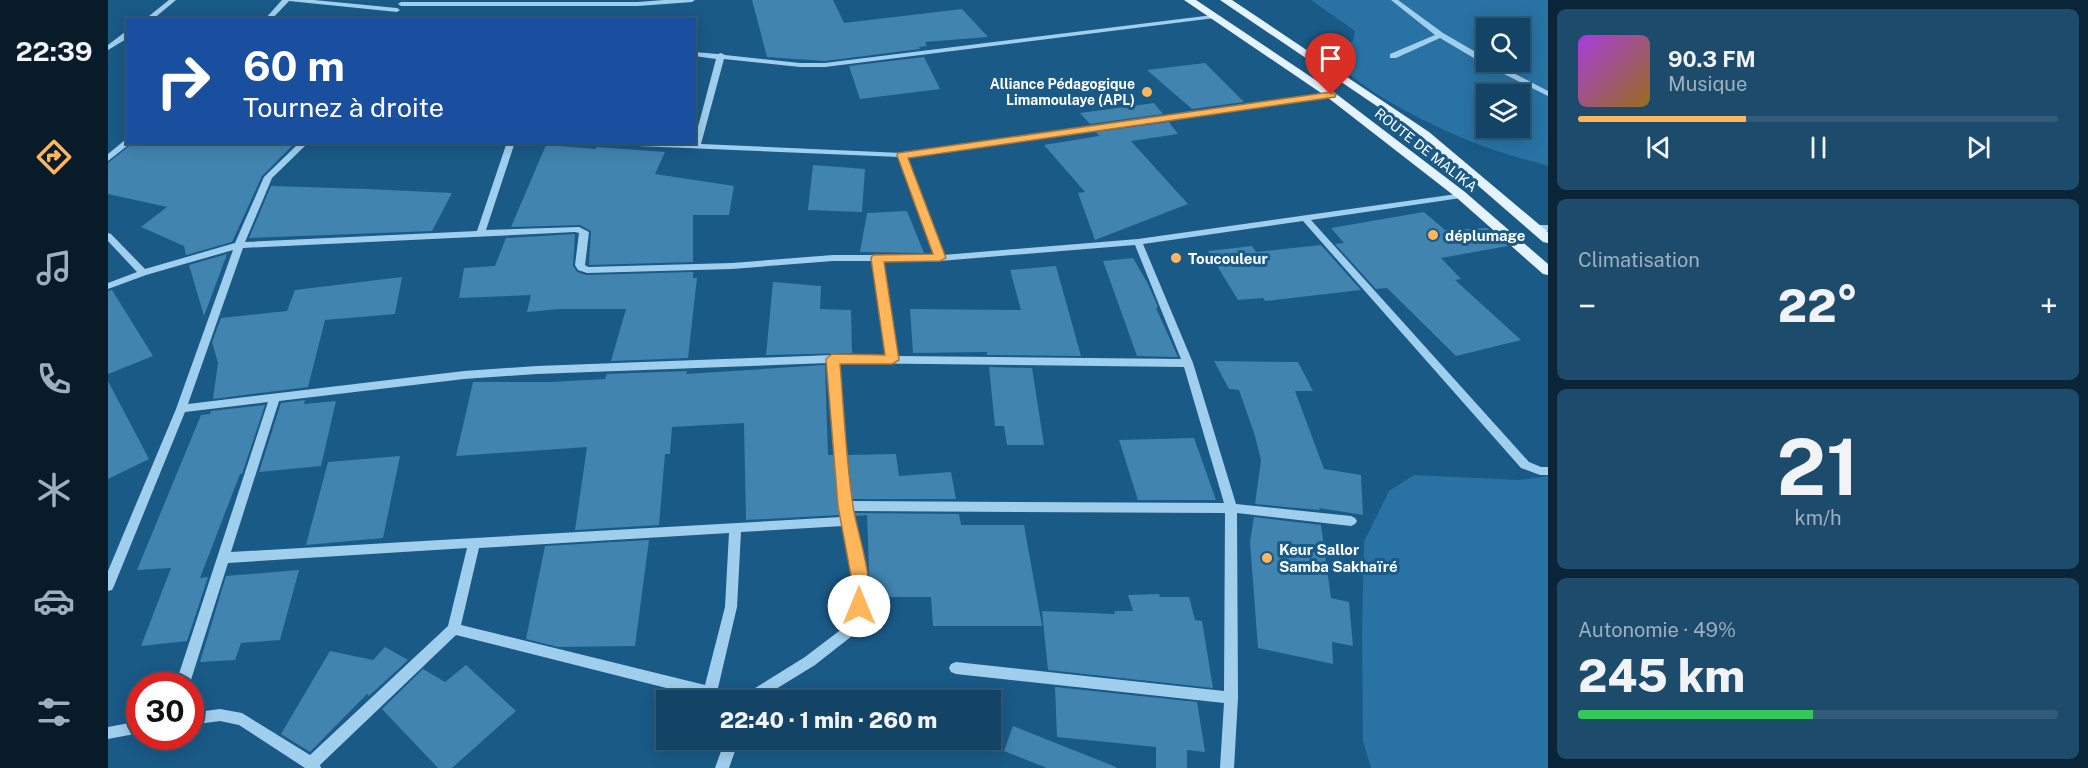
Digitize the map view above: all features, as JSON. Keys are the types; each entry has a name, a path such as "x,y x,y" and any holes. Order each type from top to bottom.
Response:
{"main road":[{"name":"ROUTE DE MALIKA","path":"1189,0 1331,95 1461,195 1548,271"},
{"name":"ROUTE DE MALIKA","path":"1225,0 1425,134 1548,239"}],"street":[{"path":"150,18 173,0"},
{"path":"269,18 286,0"},
{"path":"292,0 400,5 638,4 692,0"},
{"path":"1394,0 1440,35 1476,55"},
{"path":"392,18 400,5"},
{"path":"696,54 800,65 825,65 1213,17"},
{"path":"108,48 126,35"},
{"path":"1393,56 1440,35"},
{"path":"696,147 721,56"},
{"path":"1507,72 1548,94"},
{"path":"632,144 902,155 1331,95"},
{"path":"108,158 126,144"},
{"path":"108,586 181,409 239,245 268,177 302,144"},
{"path":"481,233 510,144"},
{"path":"902,155 940,258"},
{"path":"108,286 142,273 239,245 581,230 584,232 580,265 581,268 587,270 732,266 833,258 940,258 1138,242 1461,195"},
{"path":"1305,218 1525,465 1540,471 1548,471"},
{"path":"1534,228 1548,228"},
{"path":"108,236 142,273"},
{"path":"1138,242 1188,363 1231,508 1231,698 1227,768"},
{"path":"877,258 892,360"},
{"path":"181,409 464,375 832,359 1188,363"},
{"path":"763,690 810,661 852,628 859,606 860,581 845,506 832,359"},
{"path":"186,672 275,397"},
{"path":"845,506 1231,508 1351,521"},
{"path":"222,558 849,521"},
{"path":"711,690 730,607 735,529"},
{"path":"204,718 220,716 242,719 312,766 454,629 474,543"},
{"path":"454,629 698,690"},
{"path":"956,668 1231,698"},
{"path":"108,733 126,730"},
{"path":"722,768 728,750"}],"shaded area":[{"path":"1311,0 1548,0 1548,166 1498,151 1451,133 1381,96 1343,68 1331,54 1353,41 1355,31"},
{"path":"1414,475 1520,480 1548,476 1548,768 1371,768 1363,741 1364,542 1389,491"}],"building":[{"path":"752,0 833,0 844,23 962,9 988,37 925,42 927,46 919,47 920,49 825,61 767,57"},
{"path":"924,57 940,89 860,99 849,66"},
{"path":"1205,63 1244,102 1192,109 1147,70"},
{"path":"1154,103 1163,114 1090,124 1080,113"},
{"path":"1169,122 1178,134 1131,141 1188,204 1095,240 1078,193 1085,192 1044,145 1099,136 1096,132"},
{"path":"132,144 294,144 262,176 232,242 186,255 184,246 141,227 167,207 108,194 108,163"},
{"path":"546,145 665,152 655,174 734,186 729,215 693,215 693,262 589,265 591,231 580,225 511,227"},
{"path":"813,165 865,169 862,212 808,210"},
{"path":"271,186 452,193 432,231 249,238"},
{"path":"907,211 924,253 860,252 867,213"},
{"path":"1424,212 1445,230 1487,228 1508,246 1441,258 1461,279 1455,280 1521,340 1456,356 1387,288 1376,289 1335,244 1344,243 1331,228"},
{"path":"575,234 573,266 577,272 586,275 693,272 693,278 697,278 688,358 611,361 626,309 560,309 527,312 531,295 459,298 464,268 495,266 506,238"},
{"path":"1321,245 1361,290 1265,301 1263,298 1238,300 1208,251 1252,246 1256,252"},
{"path":"227,254 204,316 189,265"},
{"path":"1133,258 1148,284 1178,357 1137,356 1103,261"},
{"path":"1056,266 1081,356 987,355 987,352 913,353 910,309 1021,310 1010,270"},
{"path":"402,277 395,314 325,320 308,387 213,399 218,363 212,342 221,318 287,311 295,290"},
{"path":"773,282 821,286 820,309 851,310 852,353 766,355"},
{"path":"112,290 153,356 108,374 108,291"},
{"path":"1214,361 1298,362 1313,391 1295,391 1324,469 1361,475 1363,515 1319,508 1320,510 1255,504 1261,460 1255,436 1239,390 1229,389"},
{"path":"825,365 828,455 834,455 839,515 746,520 744,423 672,427 670,454 665,454 659,525 575,530 587,447 456,456 473,382 551,382 605,379 607,374 687,371 686,374"},
{"path":"989,367 1032,368 1044,445 1007,445 1004,426 995,426"},
{"path":"108,381 149,459 108,479"},
{"path":"305,400 304,404 336,401 321,466 259,472 281,403"},
{"path":"265,405 242,474 240,474 200,578 208,577 187,641 141,646 171,568 137,570 201,415 210,414 211,411"},
{"path":"1194,438 1216,500 1138,500 1119,440"},
{"path":"896,454 899,476 951,472 956,499 852,499 848,455"},
{"path":"400,456 383,538 306,545 328,462"},
{"path":"855,513 959,514 961,525 1024,525 1042,626 933,626 931,597 870,597 867,515 855,516"},
{"path":"1254,517 1321,525 1331,598 1349,602 1353,646 1332,642 1333,664 1258,648 1250,542"},
{"path":"649,540 635,646 558,647 526,639 545,546"},
{"path":"299,570 280,640 241,643 235,660 200,662 226,576"},
{"path":"1159,594 1160,597 1189,597 1195,620 1202,621 1213,688 1048,670 1042,611 1115,614 1114,611 1133,611 1128,595"},
{"path":"385,647 408,660 369,696 367,694 310,752 281,734 330,651 373,660"},
{"path":"466,665 516,711 452,768 438,768 382,709 423,669 445,682"},
{"path":"1055,687 1197,702 1205,752 1187,750 1187,768 1156,768 1156,747 1057,737"},
{"path":"1013,726 1116,768 1047,768 1004,751"}],"place":[{"name":"Alliance Pédagogique Limamoulaye (APL)","path":"1147,92"},
{"name":"déplumage","path":"1433,235"},
{"name":"Toucouleur","path":"1176,258"},
{"name":"Keur Sallor Samba Sakhaïré","path":"1267,558"}],"route":[{"path":"859,606 860,581 845,506 832,359 892,360 877,258 940,258 902,155 1331,95"}]}
